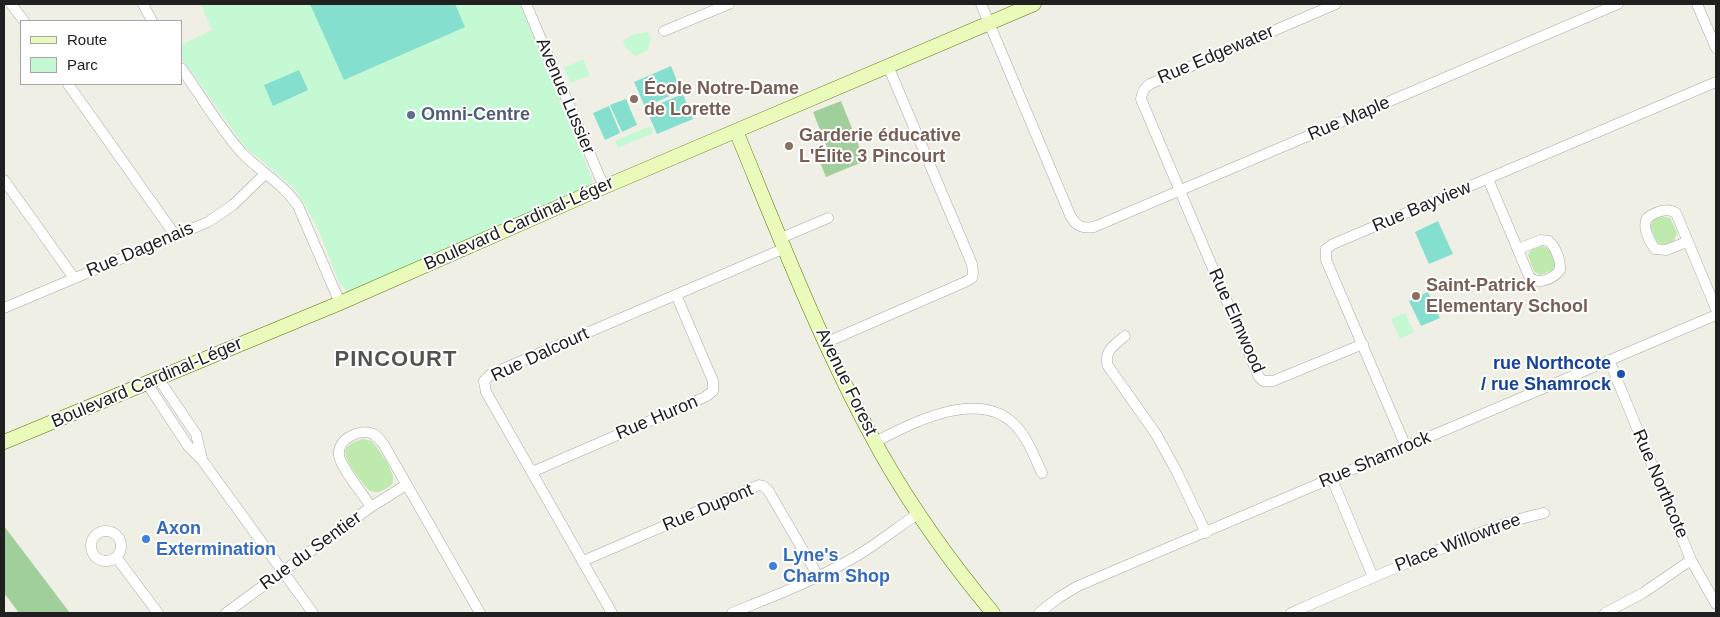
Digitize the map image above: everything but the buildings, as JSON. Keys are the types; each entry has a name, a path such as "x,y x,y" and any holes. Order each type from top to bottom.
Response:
{"street":[{"path":"11,4 23,20"},
{"path":"143,4 151,20"},
{"name":"Avenue Lussier","path":"526,4 604,187"},
{"path":"664,31 729,4"},
{"path":"981,4 989,23"},
{"name":"Boulevard Cardinal-Léger","path":"4,442 340,303 604,187 1034,4"},
{"name":"Rue Edgewater","path":"1180,191 1143,105 1142,93 1145,88 1336,4"},
{"name":"Rue Maple","path":"989,23 1070,215 1080,227 1086,228 1094,227 1180,191 1618,4"},
{"path":"1697,4 1716,48"},
{"path":"825,343 972,278 972,264 888,66"},
{"path":"182,69 241,151 290,194 298,206 340,303"},
{"name":"Rue Bayview","path":"1406,447 1326,260 1326,249 1333,244 1716,82"},
{"path":"69,85 175,235"},
{"name":"Avenue Forest","path":"736,131 825,343 875,442 919,513 964,577 993,613"},
{"name":"Rue Dagenais","path":"4,308 208,222 234,205 265,174"},
{"path":"1488,179 1518,250 1529,276 1534,281 1542,281 1560,270 1560,261 1549,241 1541,240 1518,250"},
{"path":"4,180 74,278"},
{"name":"Rue Elmwood","path":"1180,191 1259,377 1264,380 1273,381 1363,344"},
{"path":"1688,242 1666,250 1655,249 1644,225 1647,218 1662,211 1673,211 1678,218 1716,309"},
{"name":"Rue Dalcourt","path":"612,613 486,392 484,387 487,377 490,374 676,295 783,243 828,218"},
{"name":"Rue Huron","path":"532,472 706,397 713,391 714,381 676,295"},
{"name":"Rue Shamrock","path":"1039,613 1058,598 1078,586 1716,315"},
{"path":"1125,336 1108,354 1106,358 1108,366 1156,434 1177,472 1206,533"},
{"name":"Rue Northcote","path":"1609,360 1691,560 1716,604"},
{"path":"152,380 196,434 202,460 313,613"},
{"path":"875,442 932,416 961,410 986,409 996,412 1019,430 1042,474"},
{"name":"Rue du Sentier","path":"371,507 341,461 339,454 340,447 344,441 367,432 379,438 384,445 480,613"},
{"name":"Place Willowtree","path":"1332,479 1373,577"},
{"name":"Rue du Sentier","path":"226,613 371,507 406,485"},
{"name":"Rue Dupont","path":"583,561 759,485 768,490 818,576"},
{"path":"732,613 807,582 856,556 919,513"},
{"name":"Place Willowtree","path":"1291,613 1485,530 1544,513"},
{"path":"116,557 158,613"},
{"path":"1605,613 1643,593 1691,560"}],"green space":[{"path":"201,4 520,4 592,178 592,185 354,290 347,291 339,283 318,228 298,193 246,148 182,59 182,45 212,30"},
{"path":"648,32 651,38 648,50 635,56 625,47 623,40 635,34"},
{"path":"583,59 590,75 571,83 564,68"},
{"path":"841,101 865,161 826,177 819,160 830,155 813,112"},
{"path":"650,126 653,133 618,148 615,141"},
{"path":"1662,216 1670,218 1677,233 1674,241 1665,245 1657,243 1650,226 1654,220"},
{"path":"1541,246 1547,248 1551,253 1555,266 1551,271 1540,275 1534,271 1528,255 1531,250"},
{"path":"1405,313 1414,332 1400,339 1391,319"},
{"path":"363,439 372,441 392,474 392,484 379,492 368,489 346,458 347,447 353,442"},
{"path":"4,526 70,613 19,613 4,593"}],"shaded area":[{"path":"310,4 455,4 465,27 344,80"},
{"path":"671,66 681,91 645,107 634,82"},
{"path":"299,70 308,90 273,106 264,85"},
{"path":"683,94 693,119 657,134 646,109"},
{"path":"626,99 637,125 622,132 610,105"},
{"path":"609,106 620,133 605,140 593,113"},
{"path":"1438,221 1453,254 1429,264 1415,232"},
{"path":"1428,292 1440,318 1421,326 1409,301"}],"place":[{"name":"École Notre-Dame de Lorette","path":"634,99"},
{"name":"Omni-Centre","path":"411,115"},
{"name":"Garderie éducative L'Élite 3 Pincourt","path":"789,146"},
{"name":"Saint-Patrick Elementary School","path":"1416,296"},
{"name":"rue Northcote / rue Shamrock","path":"1621,374"},
{"name":"Axon Extermination","path":"146,539"},
{"name":"Lyne's Charm Shop","path":"773,566"}],"district":[{"name":"PINCOURT","path":"396,360"}]}
